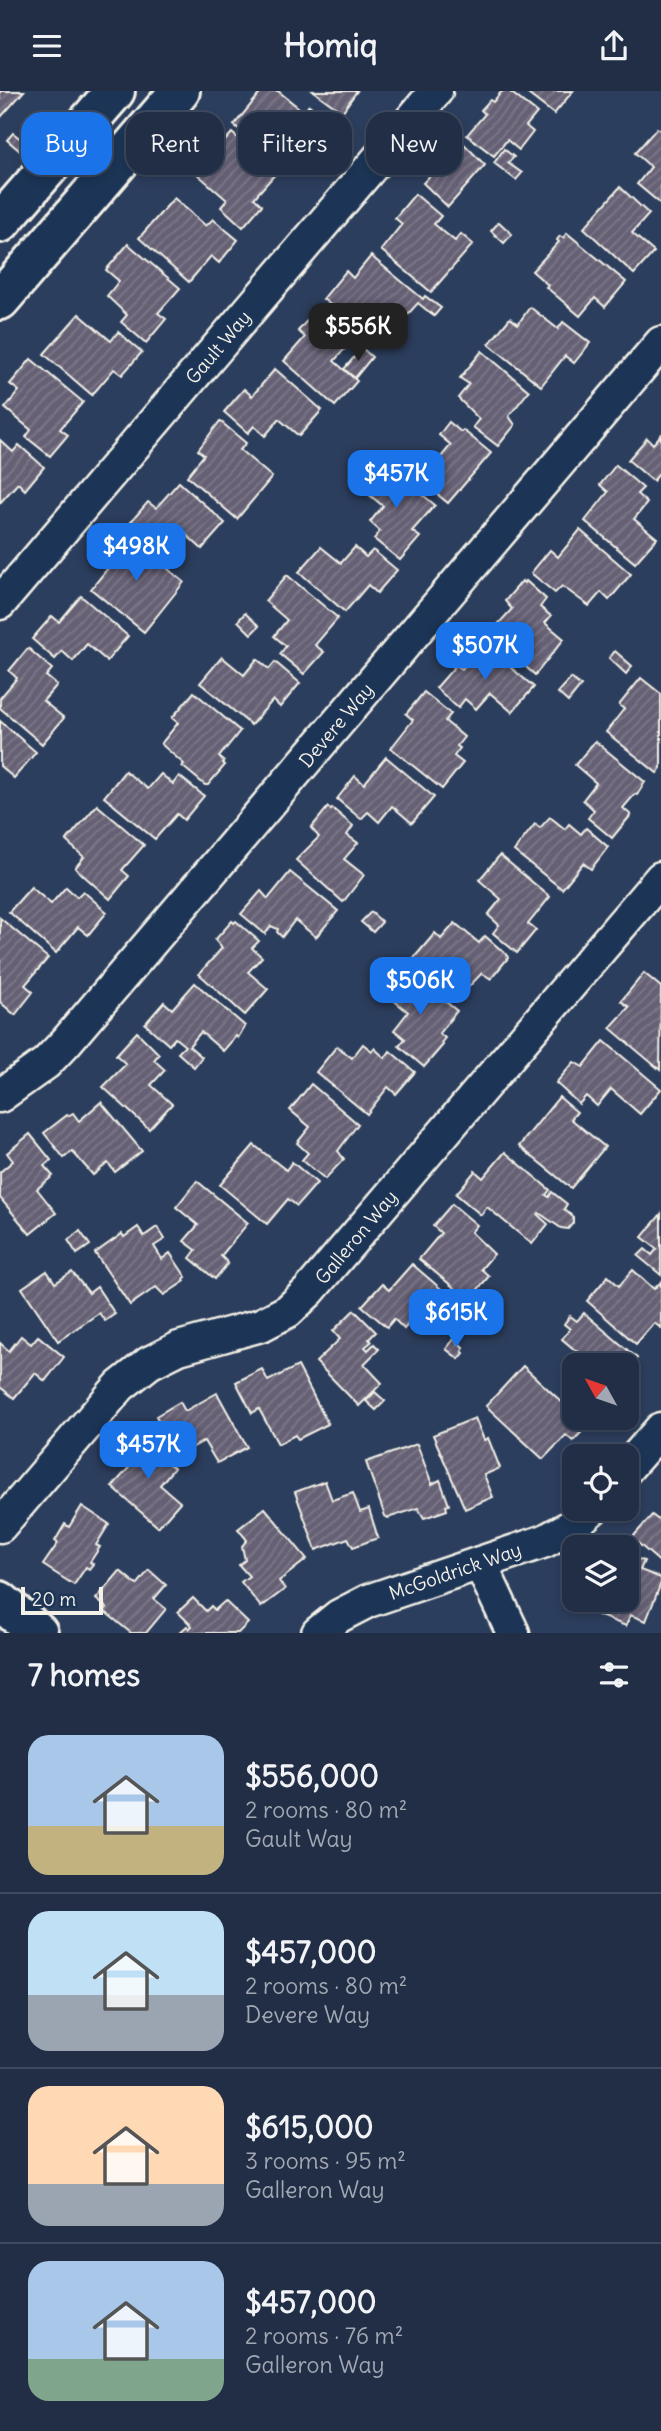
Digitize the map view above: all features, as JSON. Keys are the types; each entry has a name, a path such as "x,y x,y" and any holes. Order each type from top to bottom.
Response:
{"main road":[{"path":"0,223 115,91"},
{"path":"0,300 180,91"},
{"path":"0,1601 38,1633"}],"street":[{"name":"Gault Way","path":"0,603 436,91"},
{"name":"Devere Way","path":"0,1095 46,1063 66,1042 661,343"},
{"name":"Galleron Way","path":"0,1526 120,1387 149,1363 178,1348 261,1325 288,1311 309,1291 661,878"},
{"path":"639,1454 661,1429"},
{"name":"McGoldrick Way","path":"318,1633 339,1616 368,1601 545,1541 578,1521"},
{"path":"480,1563 513,1633"}],"building":[{"path":"0,91 24,91 0,118"},
{"path":"262,91 278,91 304,112 245,112"},
{"path":"313,91 357,91 342,112"},
{"path":"502,91 509,91 537,113 526,126 533,132 519,150 507,140 494,156 467,135 485,114 481,110 490,100 493,102"},
{"path":"524,91 573,91 554,114"},
{"path":"309,105 318,112 304,112"},
{"path":"657,128 661,131 661,204 637,184 651,167 635,153"},
{"path":"13,133 21,139 20,151 7,140"},
{"path":"232,133 238,138 238,175 274,175 254,198 262,205 243,227 221,207 227,200 198,175 224,175 224,142"},
{"path":"462,142 485,165 448,207 423,183 431,175 462,175"},
{"path":"504,149 514,157 508,163 522,173 516,180 494,163"},
{"path":"620,187 649,214 632,233 654,252 634,274 584,228"},
{"path":"415,194 441,216 434,224 455,241 461,234 473,244 431,292 381,250 402,224 395,218"},
{"path":"174,198 206,226 213,219 238,240 219,263 211,256 189,282 139,238"},
{"path":"499,222 512,234 504,243 491,231"},
{"path":"567,233 626,282 605,307 595,298 580,316 532,271 559,242 557,240 560,236 563,238"},
{"path":"128,244 180,288 158,313 166,319 146,343 121,322 127,315 107,296 119,281 106,270"},
{"path":"371,256 423,299 425,296 441,308 434,316 418,303 389,335 379,326 371,336 323,299 346,271 353,278"},
{"path":"530,307 558,329 563,322 590,343 574,363 565,356 541,386 489,344 510,318 518,324"},
{"path":"318,308 344,330 339,335 349,344 334,361 357,381 335,406 284,361 305,337 298,331"},
{"path":"79,314 111,341 118,332 142,352 122,375 114,369 92,395 44,354"},
{"path":"362,348 372,357 355,378 344,369"},
{"path":"482,351 529,391 509,416 515,425 498,446 473,427 479,419 458,398 469,384 460,378"},
{"path":"31,359 83,402 60,429 68,435 50,456 26,437 31,430 5,408 19,391 10,384"},
{"path":"275,369 322,410 299,436 279,419 265,436 254,426 248,433 224,412 244,389 252,396"},
{"path":"220,421 246,443 240,450 272,477 237,519 187,476 204,455 198,450"},
{"path":"449,422 491,453 448,503 421,481 451,445 439,435"},
{"path":"661,435 661,476 659,474 653,481 628,460 647,438 653,444"},
{"path":"0,440 13,452 19,445 44,467 25,490 18,483 0,503"},
{"path":"383,462 435,505 412,531 420,537 400,560 374,539 380,531 370,522 383,506 361,488"},
{"path":"616,465 643,488 637,494 647,503 634,519 657,538 635,563 585,521 608,492 600,485"},
{"path":"179,482 225,523 202,549 183,532 170,547 159,537 153,544 129,524 148,502 156,508"},
{"path":"580,530 631,574 609,600 601,592 589,606 562,586 555,593 531,573 550,550 558,557"},
{"path":"124,533 184,582 144,632 91,589 112,563 104,557"},
{"path":"321,547 341,563 355,547 366,557 373,550 397,570 377,593 368,585 345,612 299,572"},
{"path":"287,575 338,618 315,645 324,652 304,674 280,654 286,646 274,636 287,620 265,601"},
{"path":"522,581 526,581 546,599 540,607 551,616 545,623 564,639 535,675 490,635 512,609 505,601"},
{"path":"81,596 128,636 107,661 87,644 73,661 62,651 55,659 32,639 52,616 59,622"},
{"path":"245,613 259,626 251,634 238,621"},
{"path":"483,644 534,687 512,712 490,693 476,709 465,699 458,708 436,688 456,665 462,669"},
{"path":"28,648 52,669 46,676 57,685 43,701 64,718 42,744 0,708 0,698 17,678 9,671"},
{"path":"615,651 632,666 626,674 609,658"},
{"path":"222,657 244,675 257,659 269,669 275,662 300,683 280,707 273,700 251,725 200,683"},
{"path":"571,678 581,686 568,702 558,693"},
{"path":"641,678 661,694 661,768 657,773 606,732 624,709 619,705"},
{"path":"194,692 240,731 219,757 225,765 208,785 182,766 184,764 161,744 178,723 172,718"},
{"path":"424,692 451,714 445,721 464,737 454,756 463,763 442,789 391,748 413,720 406,714"},
{"path":"0,721 36,752 14,778 0,766"},
{"path":"595,741 645,782 637,795 623,808 631,815 612,838 588,818 594,810 583,800 596,783 575,765"},
{"path":"386,757 434,797 412,823 392,806 379,822 368,812 361,819 337,799 355,776 364,784"},
{"path":"125,771 148,789 161,774 173,784 179,776 204,796 184,820 177,814 155,839 104,797"},
{"path":"97,805 144,845 122,870 129,876 110,899 75,868 84,857 66,841"},
{"path":"328,807 353,826 347,835 358,843 344,859 364,875 343,902 296,860 319,837 311,828"},
{"path":"550,817 565,829 569,824 581,834 586,828 608,847 591,869 583,863 562,889 514,851 535,824 540,828"},
{"path":"500,855 550,897 528,924 536,930 517,953 493,933 499,925 488,915 501,899 479,880"},
{"path":"290,872 338,911 316,937 295,920 282,937 277,932 278,929 271,926 265,934 241,914 261,891 268,899"},
{"path":"31,887 51,904 66,887 77,897 83,891 107,912 88,935 78,927 56,953 9,912"},
{"path":"371,912 382,922 373,932 361,922"},
{"path":"0,918 48,958 25,985 33,992 15,1015 0,1002"},
{"path":"232,921 236,921 259,941 252,948 262,957 248,972 268,989 245,1015 199,974 222,948 215,940"},
{"path":"455,923 479,943 485,936 508,958 491,979 482,973 458,998 413,959 435,933 441,939"},
{"path":"406,969 457,1011 439,1033 445,1038 441,1043 443,1045 424,1067 399,1046 405,1039 394,1030 408,1012 386,994"},
{"path":"644,973 661,987 660,1070 610,1028 629,1007 621,1001"},
{"path":"195,983 245,1026 238,1038 236,1036 223,1051 201,1032 189,1046 202,1057 194,1067 178,1053 185,1046 175,1038 169,1045 145,1024 164,1002 172,1009"},
{"path":"137,1032 159,1054 154,1060 165,1070 151,1085 172,1104 149,1129 103,1087 126,1064 116,1055"},
{"path":"604,1041 661,1089 640,1114 611,1089 597,1106 586,1096 579,1104 556,1083 574,1062 583,1067"},
{"path":"363,1044 372,1051 374,1048 385,1058 390,1051 415,1072 396,1094 388,1087 367,1114 316,1072 337,1046 352,1058"},
{"path":"311,1084 358,1124 338,1151 344,1159 325,1179 302,1160 308,1153 297,1143 310,1127 290,1110"},
{"path":"559,1097 577,1112 571,1119 605,1147 571,1188 519,1146"},
{"path":"101,1102 142,1151 115,1172 108,1163 93,1175 72,1151 64,1158 44,1133 67,1115 73,1113 79,1121"},
{"path":"30,1134 51,1160 44,1166 53,1176 37,1189 56,1213 30,1234 0,1198 0,1172 13,1161 7,1153"},
{"path":"254,1145 286,1170 292,1162 317,1183 297,1206 288,1199 267,1224 220,1185"},
{"path":"505,1152 550,1190 546,1195 549,1197 552,1192 567,1204 564,1209 573,1217 573,1223 568,1229 561,1228 539,1213 548,1224 532,1244 487,1207 481,1215 456,1194 475,1171 483,1178"},
{"path":"197,1181 248,1223 221,1256 228,1263 215,1279 190,1258 196,1250 184,1241 198,1225 176,1207"},
{"path":"452,1204 477,1225 471,1232 494,1254 481,1269 489,1276 469,1300 419,1259 441,1233 433,1226"},
{"path":"661,1214 661,1275 638,1256 645,1249 652,1255 657,1249 642,1237"},
{"path":"138,1227 144,1236 157,1227 165,1239 154,1246 162,1259 170,1253 186,1277 185,1281 164,1295 156,1287 130,1305 95,1253 122,1234 124,1237"},
{"path":"80,1231 90,1245 77,1254 68,1240"},
{"path":"412,1264 461,1306 439,1332 418,1313 404,1329 394,1319 387,1327 362,1306 382,1284 389,1290"},
{"path":"633,1270 654,1289 661,1282 661,1328 654,1323 636,1344 587,1301 608,1276 619,1286"},
{"path":"47,1271 55,1283 72,1272 89,1293 97,1287 115,1314 105,1321 99,1313 58,1341 22,1288"},
{"path":"354,1310 376,1332 365,1347 368,1350 374,1344 379,1349 364,1364 382,1383 359,1406 316,1362 340,1339 333,1331"},
{"path":"584,1313 631,1353 578,1353 562,1339 570,1329 564,1324 570,1316 577,1321"},
{"path":"21,1336 31,1344 38,1336 64,1357 45,1381 35,1373 14,1398 0,1387 0,1343 9,1351"},
{"path":"454,1339 464,1348 459,1359 446,1349"},
{"path":"298,1366 328,1424 298,1439 295,1435 278,1444 259,1409 252,1413 236,1382 262,1369 268,1381"},
{"path":"523,1366 562,1402 562,1430 584,1430 573,1441 566,1435 543,1459 486,1406"},
{"path":"375,1392 385,1401 376,1410 366,1401"},
{"path":"217,1393 247,1447 217,1463 204,1441 186,1451 179,1438 171,1442 156,1416 180,1402 185,1411"},
{"path":"475,1418 484,1440 488,1438 500,1468 484,1475 493,1497 465,1509 433,1435"},
{"path":"146,1432 169,1452 162,1459 174,1468 160,1485 180,1502 158,1527 112,1487 133,1463 126,1456"},
{"path":"417,1444 432,1484 440,1480 449,1505 446,1506 447,1510 424,1518 418,1508 388,1518 366,1462"},
{"path":"325,1481 332,1500 353,1493 360,1512 369,1509 378,1538 353,1547 348,1538 316,1550 295,1492"},
{"path":"82,1506 109,1524 96,1545 100,1547 90,1562 93,1564 89,1569 86,1567 74,1585 43,1565 58,1543 55,1541 65,1524 69,1527"},
{"path":"265,1508 307,1559 279,1581 285,1589 261,1607 241,1582 249,1576 239,1565 245,1560 242,1546 247,1540 238,1529"},
{"path":"652,1515 661,1522 661,1563 639,1544 639,1535 635,1535"},
{"path":"639,1559 644,1561 640,1570 661,1578 646,1621 630,1615 626,1626 592,1613 639,1612"},
{"path":"149,1570 166,1585 154,1599 166,1609 146,1633 131,1633 104,1611 107,1608 96,1599 120,1571 137,1585"},
{"path":"193,1598 206,1611 211,1606 215,1610 225,1601 248,1623 238,1633 179,1633 187,1626 189,1629 192,1626 178,1612"}]}
